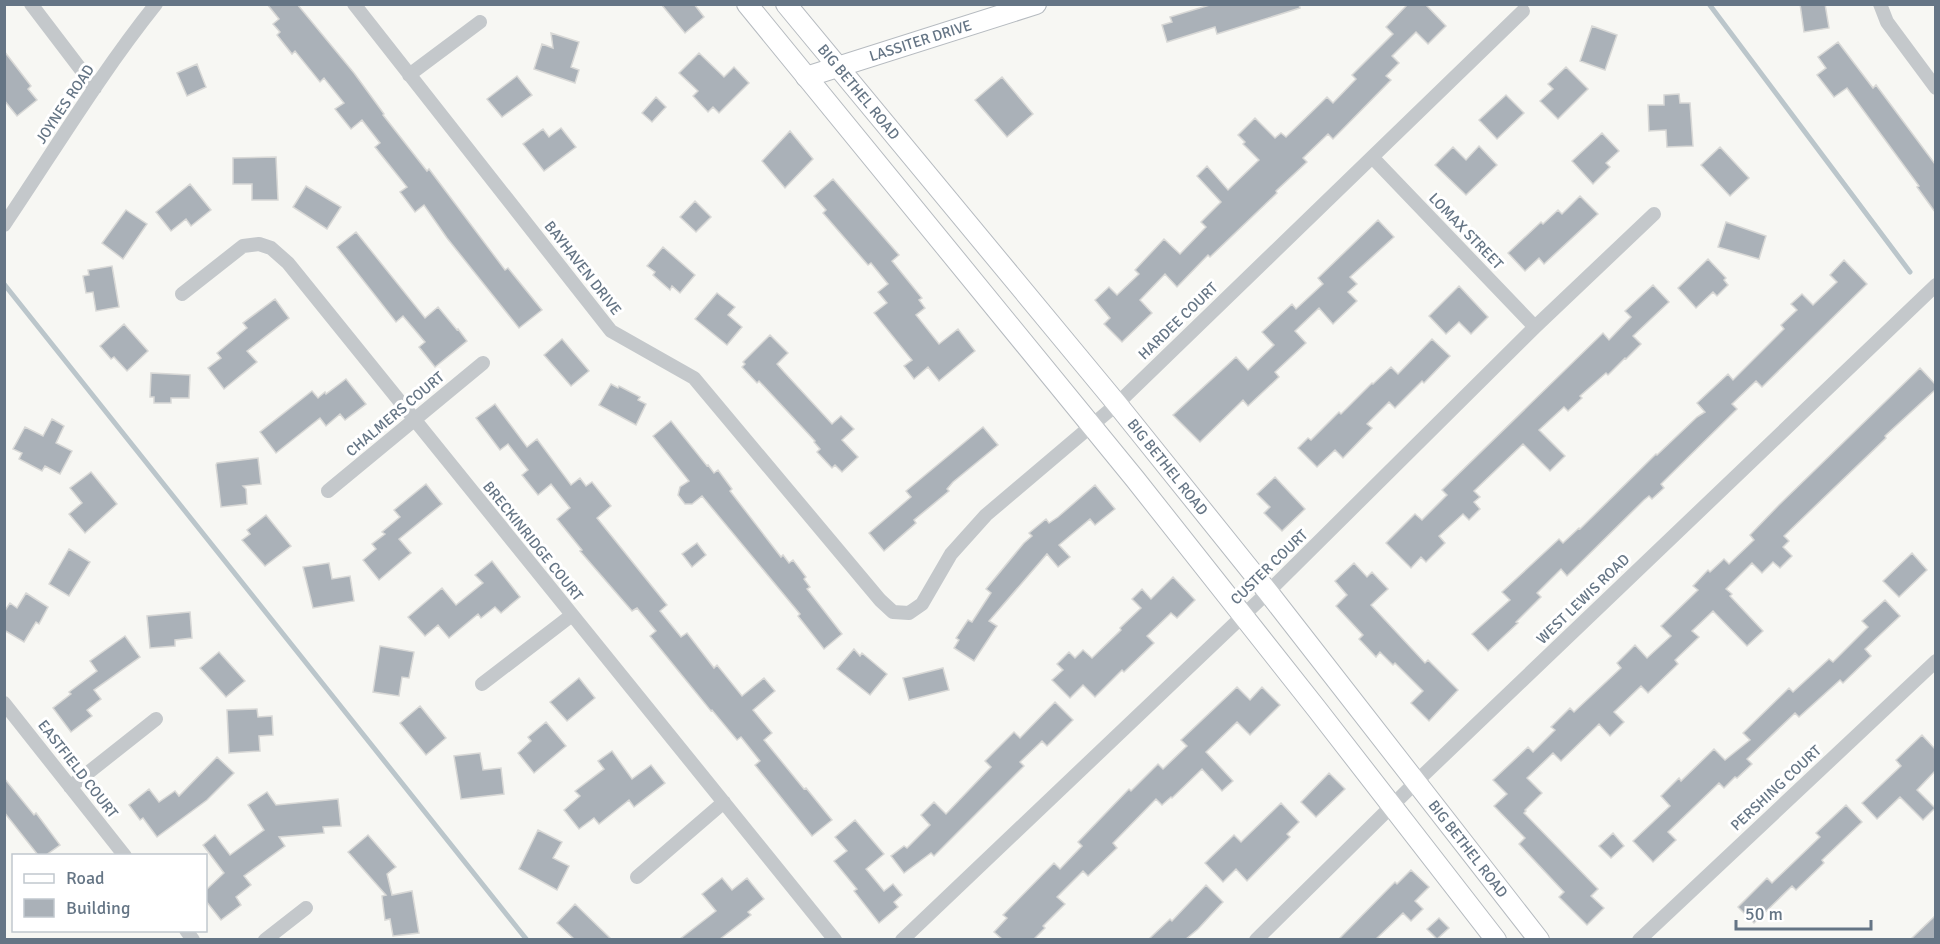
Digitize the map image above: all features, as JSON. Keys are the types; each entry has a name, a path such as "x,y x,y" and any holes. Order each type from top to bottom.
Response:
{"main road":[{"name":"BIG BETHEL ROAD","path":"747,4 1091,425 1243,615 1496,939"},
{"name":"BIG BETHEL ROAD","path":"786,4 1268,592 1539,939"},
{"name":"LASSITER DRIVE","path":"806,77 1036,4"}],"street":[{"path":"31,4 95,88"},
{"name":"JOYNES ROAD","path":"4,225 95,88 156,4"},
{"name":"BAYHAVEN DRIVE","path":"354,4 611,331 694,378 860,577"},
{"path":"1880,4 1887,22 1935,88"},
{"name":"HARDEE COURT","path":"860,577 893,612 909,614 922,604 951,554 986,514 1116,404 1523,11"},
{"path":"409,75 480,22"},
{"name":"LOMAX STREET","path":"1373,158 1535,327"},
{"name":"CUSTER COURT","path":"902,939 1268,592 1535,327 1654,214"},
{"name":"BRECKINRIDGE COURT","path":"182,294 243,246 259,244 271,248 288,263 835,939"},
{"name":"WEST LEWIS ROAD","path":"1256,939 1416,782 1935,285"},
{"name":"CHALMERS COURT","path":"328,491 483,363"},
{"path":"482,684 572,615"},
{"name":"PERSHING COURT","path":"1639,939 1935,661"},
{"name":"EASTFIELD COURT","path":"4,703 124,854"},
{"path":"70,787 156,719"},
{"path":"637,877 724,802"},
{"path":"265,939 306,908"}],"building":[{"path":"267,4 297,4 354,73 383,115 427,171 429,169 505,270 508,268 542,310 519,328 447,238 424,205 415,212 400,192 407,187 375,147 380,143 362,120 351,129 335,109 344,103 324,78 320,82 295,51 292,54 277,35 280,32 273,24 279,19"},
{"path":"661,4 694,4 704,17 685,33"},
{"path":"1213,4 1299,4 1300,8 1217,34 1215,27 1167,42 1162,25 1172,22 1170,17"},
{"path":"1408,4 1425,4 1446,26 1428,44 1416,32 1392,56 1399,63 1386,76 1391,80 1333,139 1328,134 1303,158 1307,162 1276,191 1277,193 1210,257 1208,255 1177,287 1165,274 1140,300 1152,313 1122,342 1104,324 1110,318 1095,300 1109,287 1117,295 1139,274 1135,270 1164,239 1180,254 1206,227 1201,222 1221,202 1197,176 1207,166 1228,190 1259,160 1243,144 1245,142 1238,135 1255,118 1275,138 1281,133 1286,137 1327,97 1333,103 1356,79 1352,75 1393,34 1386,27"},
{"path":"1800,4 1825,4 1829,28 1804,32"},
{"path":"1592,26 1617,35 1605,70 1580,61"},
{"path":"551,33 579,42 571,67 579,70 575,83 534,69 542,44 553,48"},
{"path":"1838,42 1873,88 1876,85 1935,164 1935,212 1917,187 1919,186 1847,88 1834,97 1817,75 1826,68 1818,57"},
{"path":"4,51 31,86 28,89 37,100 17,116 4,100"},
{"path":"699,53 724,77 734,67 749,83 719,113 713,107 708,112 693,96 698,91 679,73"},
{"path":"197,64 206,87 187,96 177,73"},
{"path":"1566,67 1588,89 1558,119 1540,101 1553,89 1548,84"},
{"path":"517,76 532,95 502,117 487,99"},
{"path":"1002,77 1033,114 1007,137 975,100"},
{"path":"1679,94 1680,103 1690,103 1693,146 1667,147 1666,130 1649,131 1648,105 1664,105 1664,95"},
{"path":"1506,95 1524,113 1497,139 1479,120"},
{"path":"656,97 666,107 652,122 642,113"},
{"path":"561,128 576,147 544,171 523,144 543,129 549,137"},
{"path":"790,131 813,159 785,188 762,161"},
{"path":"1602,133 1619,151 1606,163 1610,167 1593,184 1572,161"},
{"path":"1479,146 1497,165 1466,195 1435,165 1453,147 1466,160"},
{"path":"1720,147 1749,178 1730,196 1701,165"},
{"path":"276,157 278,200 252,200 252,184 233,184 233,158"},
{"path":"833,179 899,255 892,261 922,298 919,300 925,308 916,315 939,344 958,329 975,351 939,381 928,367 914,379 904,366 912,360 874,313 887,303 878,292 888,284 871,263 868,265 823,213 826,210 814,196"},
{"path":"190,184 211,210 191,226 186,219 171,231 156,212"},
{"path":"306,186 341,207 327,229 293,207"},
{"path":"1580,196 1598,214 1544,264 1539,258 1525,271 1508,253 1541,222 1543,224 1558,210 1562,214"},
{"path":"695,201 711,217 696,232 680,217"},
{"path":"126,210 147,224 123,259 102,243"},
{"path":"1378,220 1394,237 1350,277 1357,284 1348,292 1357,301 1333,324 1319,308 1295,331 1306,343 1275,372 1279,377 1248,406 1243,400 1200,442 1173,415 1236,357 1248,370 1274,345 1262,332 1292,304 1296,309 1323,284 1318,278"},
{"path":"1726,222 1766,236 1759,259 1718,247"},
{"path":"356,232 425,318 438,307 467,341 435,367 419,347 425,342 403,316 396,322 337,247"},
{"path":"663,247 695,275 680,293 672,286 670,290 653,275 655,272 647,266"},
{"path":"1708,259 1726,278 1724,280 1728,285 1717,296 1713,292 1696,308 1678,288"},
{"path":"1844,260 1867,284 1762,387 1756,381 1732,404 1737,409 1661,484 1664,488 1652,499 1649,496 1644,500 1567,576 1561,569 1537,593 1541,597 1516,622 1518,623 1488,651 1472,634 1510,600 1502,592 1559,539 1563,543 1580,529 1656,454 1705,412 1697,403 1728,374 1733,380 1784,329 1781,325 1797,310 1791,304 1802,294 1813,305 1837,282 1830,275"},
{"path":"112,266 119,307 96,311 93,292 86,293 83,276 89,275 88,270"},
{"path":"1653,285 1669,302 1633,336 1641,344 1608,375 1606,373 1580,396 1582,398 1568,411 1564,407 1539,430 1565,456 1550,471 1523,444 1474,491 1480,497 1474,502 1480,509 1469,520 1463,514 1439,536 1445,543 1426,562 1421,557 1411,568 1386,543 1415,514 1422,520 1447,495 1442,490 1603,333 1609,340 1631,317 1625,311"},
{"path":"1459,286 1488,317 1471,334 1459,322 1446,334 1429,316"},
{"path":"717,293 735,307 728,315 742,327 727,345 695,319"},
{"path":"275,299 289,318 247,351 257,362 224,389 208,368 221,358 217,353 247,328 243,323"},
{"path":"124,324 148,351 127,371 114,357 111,359 100,346"},
{"path":"770,335 788,353 777,364 784,372 832,424 841,416 854,429 842,440 858,457 842,472 835,465 832,468 817,452 820,449 815,441 759,381 757,383 742,367 745,364 743,362"},
{"path":"562,339 589,371 571,386 544,355"},
{"path":"1432,339 1450,356 1395,408 1389,402 1367,424 1372,428 1343,458 1335,450 1317,467 1298,448 1308,438 1311,440 1339,412 1341,414 1391,367 1398,374"},
{"path":"1920,368 1935,384 1935,390 1784,536 1789,541 1783,547 1792,556 1780,568 1773,562 1762,573 1752,563 1726,589 1763,631 1747,646 1713,611 1692,631 1699,637 1675,660 1678,664 1648,693 1641,686 1614,712 1624,722 1610,736 1599,724 1561,761 1553,753 1527,778 1542,793 1524,813 1598,889 1591,896 1604,908 1587,925 1559,897 1564,892 1519,844 1525,838 1494,806 1507,794 1493,780 1528,747 1533,752 1555,730 1551,727 1570,708 1574,712 1621,668 1617,663 1635,645 1647,658 1671,636 1661,626 1698,590 1693,586 1708,570 1710,572 1724,559 1729,564 1754,540 1750,535"},
{"path":"151,373 190,375 189,398 171,398 171,403 154,403 154,397 150,397"},
{"path":"346,379 366,404 345,420 340,414 326,426 320,418 276,453 260,432 312,391 318,398"},
{"path":"611,384 640,397 638,400 646,404 636,425 599,405"},
{"path":"495,404 527,447 537,439 571,485 580,478 586,486 592,482 611,506 597,518 667,605 660,611 681,637 687,633 714,668 717,665 742,696 764,678 775,691 753,710 772,733 764,740 832,820 812,836 755,765 760,761 741,737 737,740 650,636 656,631 637,608 632,611 580,551 582,550 557,519 570,508 551,484 538,495 522,475 528,470 508,444 500,450 476,418"},
{"path":"52,419 64,426 56,443 72,451 60,474 45,466 42,471 19,459 22,453 13,449 25,427 43,436"},
{"path":"671,421 707,466 714,473 718,470 732,489 730,491 781,557 783,555 789,563 793,560 806,577 804,579 810,587 807,589 842,634 824,649 798,616 800,614 702,496 692,504 685,504 678,495 680,487 689,481 653,436"},
{"path":"983,427 998,445 953,482 947,489 949,491 914,520 916,523 884,551 869,533 911,497 906,491"},
{"path":"258,458 261,484 243,486 246,489 247,504 221,507 217,463"},
{"path":"91,472 117,504 85,533 69,514 82,503 70,488"},
{"path":"1275,477 1305,509 1282,531 1264,513 1270,507 1257,494"},
{"path":"426,484 442,504 399,539 411,553 379,580 363,560 376,549 372,544 385,534 382,532 400,517 394,510"},
{"path":"1095,485 1115,509 1095,525 1090,519 1059,545 1070,557 1058,567 1047,554 989,621 997,626 974,661 954,648 959,640 956,638 968,620 972,622 991,593 986,589 1032,536 1029,533 1046,519 1049,523 1058,517"},
{"path":"266,515 291,546 265,566 242,540 250,534 247,530"},
{"path":"697,543 706,555 692,567 682,554"},
{"path":"69,549 90,562 69,596 49,584"},
{"path":"1912,553 1927,570 1899,597 1883,581"},
{"path":"492,561 520,597 501,613 495,607 481,618 478,614 449,638 438,625 425,636 408,617 442,588 456,605 483,583 475,575"},
{"path":"329,563 332,579 350,576 354,601 313,608 303,567"},
{"path":"1354,563 1367,577 1372,572 1388,589 1371,605 1425,663 1428,660 1458,690 1429,721 1411,703 1423,691 1395,663 1393,665 1380,652 1376,657 1359,639 1363,635 1336,606 1347,595 1335,581"},
{"path":"1173,577 1195,600 1177,618 1171,613 1147,636 1154,643 1095,697 1083,685 1070,698 1052,680 1063,670 1057,664 1069,652 1075,658 1083,650 1092,658 1121,630 1120,628 1141,608 1132,599 1142,589 1151,599"},
{"path":"26,593 48,607 39,624 36,622 24,642 4,630 4,612 10,603 17,608"},
{"path":"1885,600 1900,616 1865,649 1871,656 1843,683 1840,680 1799,717 1795,713 1747,759 1752,764 1737,778 1735,777 1724,788 1719,783 1668,832 1676,840 1653,862 1633,841 1670,806 1661,796 1679,778 1681,781 1714,749 1725,760 1750,740 1743,733 1789,688 1793,692 1829,659 1833,662 1868,627 1862,621"},
{"path":"190,612 192,638 175,640 175,646 150,648 147,616"},
{"path":"125,636 140,657 94,690 101,699 87,710 92,716 71,732 53,708 71,694 69,692 97,671 90,661"},
{"path":"380,646 414,652 409,678 402,677 399,696 373,692"},
{"path":"854,649 860,656 862,653 887,674 870,695 837,669"},
{"path":"219,652 245,681 226,697 200,668"},
{"path":"943,668 949,690 909,700 903,678"},
{"path":"579,678 595,698 567,721 550,702"},
{"path":"1237,687 1250,700 1262,687 1280,705 1250,735 1237,722 1206,752 1233,781 1222,791 1202,769 1162,805 1156,799 1113,843 1117,848 1088,876 1083,871 1057,897 1065,904 1043,926 1045,928 1034,939 1002,939 994,932 1007,918 1003,915 1054,863 1060,869 1082,846 1078,842 1129,789 1131,791 1158,764 1163,769 1187,746 1181,740"},
{"path":"1055,702 1073,720 1047,746 1042,741 1020,762 1024,766 934,856 931,853 904,873 891,856 904,846 907,848 930,825 921,815 934,802 946,814 991,767 985,761 1014,732 1020,738"},
{"path":"420,706 446,738 426,755 400,723"},
{"path":"257,709 258,717 272,716 273,735 259,736 260,751 229,753 227,710"},
{"path":"546,722 566,746 534,773 518,753 531,741 528,737"},
{"path":"1922,735 1935,749 1935,771 1917,790 1935,808 1923,820 1900,797 1877,819 1862,803 1901,766 1896,760"},
{"path":"612,751 632,779 651,765 665,783 634,807 629,800 599,824 594,818 579,829 564,810 580,796 575,791 604,769 598,761"},
{"path":"480,753 483,770 501,768 504,794 461,799 454,756"},
{"path":"217,757 234,773 207,800 157,837 143,818 140,820 129,805 149,789 159,802 175,791 179,796"},
{"path":"1329,773 1345,789 1316,817 1301,802"},
{"path":"4,778 34,815 36,813 60,845 47,854 37,854 4,812"},
{"path":"267,792 276,805 338,799 341,826 323,827 324,833 279,837 285,846 244,876 251,885 236,897 241,905 221,920 207,902 207,889 224,873 203,845 215,835 230,855 264,830 248,805"},
{"path":"1281,803 1299,822 1287,834 1290,837 1247,881 1236,869 1223,882 1205,863 1234,835 1241,842"},
{"path":"1846,805 1862,822 1822,860 1824,863 1796,890 1792,886 1754,923 1738,907 1767,878 1772,883 1820,837 1816,833"},
{"path":"855,820 884,854 866,869 884,891 893,884 902,895 894,902 898,907 879,923 854,891 857,889 834,861 847,851 835,837"},
{"path":"538,830 562,842 553,858 569,866 557,890 519,869"},
{"path":"1613,833 1624,846 1611,858 1599,846"},
{"path":"368,835 396,867 387,874 392,895 412,891 419,933 393,936 390,919 385,920 382,896 386,895 348,852"},
{"path":"1411,870 1429,887 1415,901 1423,909 1411,921 1403,913 1376,939 1339,939 1395,882 1397,884"},
{"path":"722,878 732,890 747,878 764,899 748,912 751,915 720,939 680,939 716,911 702,894"},
{"path":"1206,885 1223,902 1198,929 1186,939 1149,939 1170,919 1172,921"},
{"path":"575,904 611,939 574,939 557,923"},
{"path":"1935,916 1935,939 1911,939"},
{"path":"1439,918 1449,928 1437,939 1427,929"}],"waterway":[{"path":"1709,4 1910,272"},
{"path":"4,284 527,940"}]}
